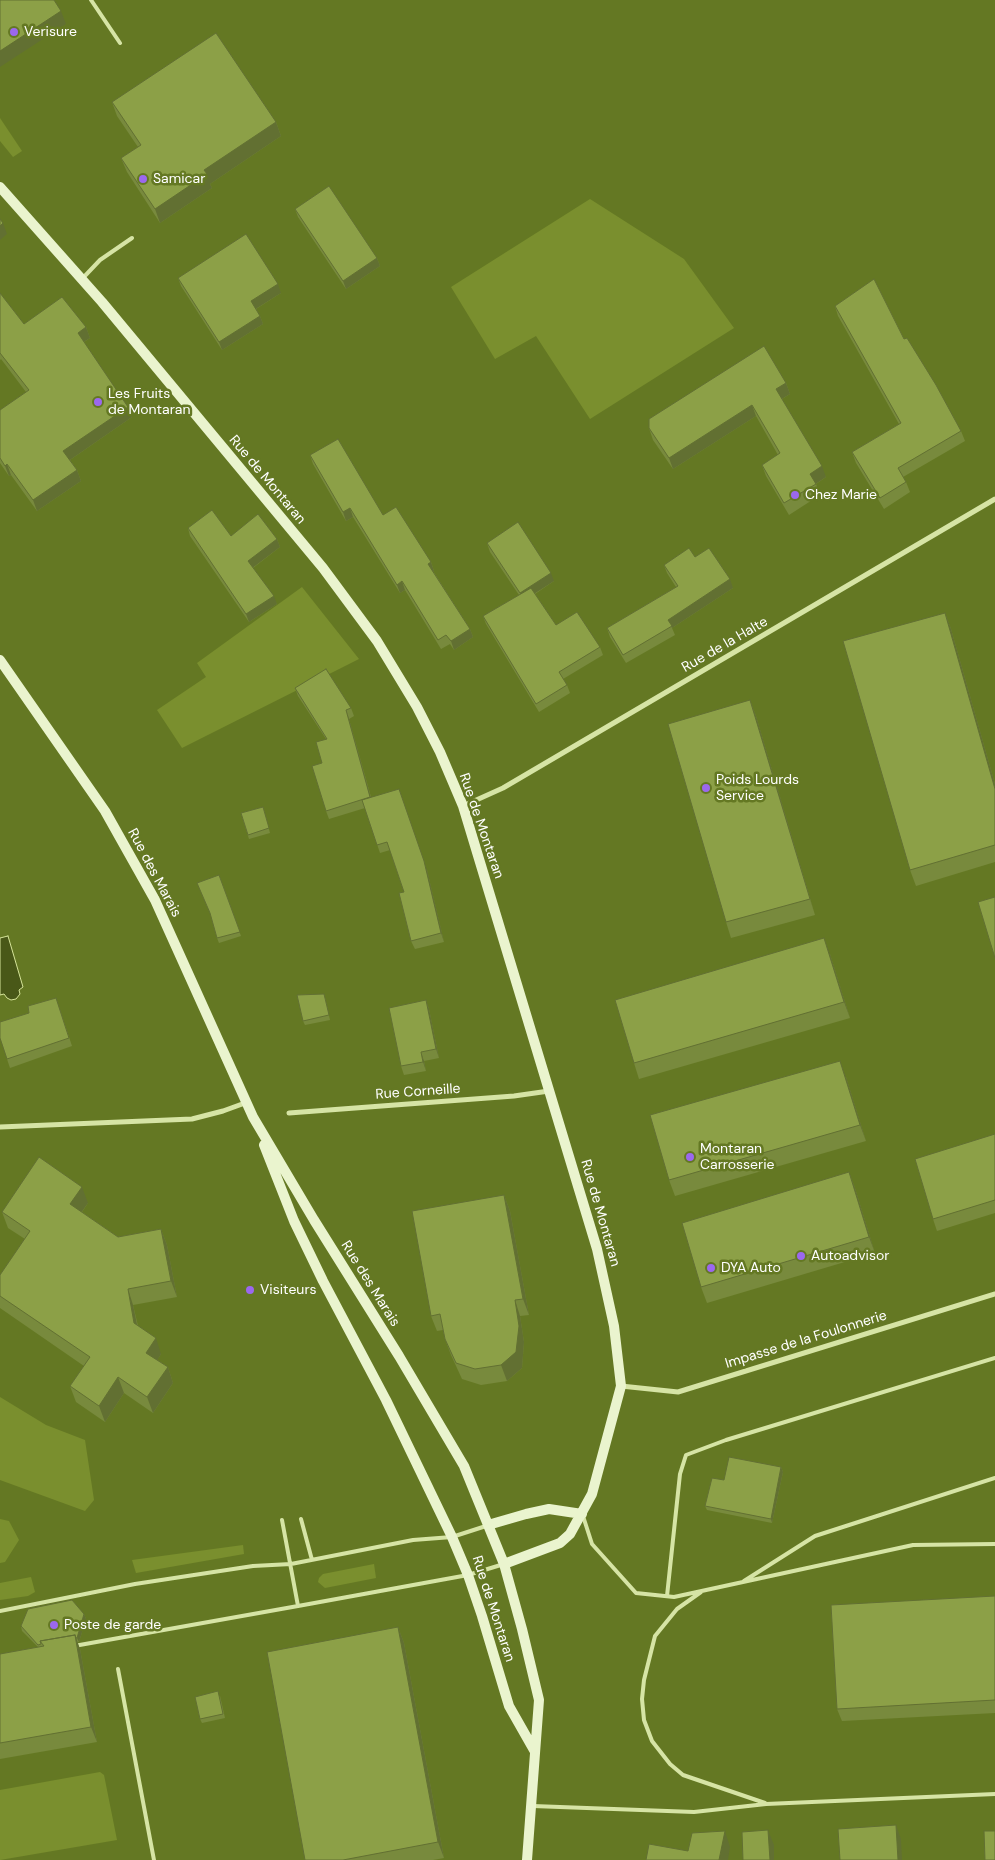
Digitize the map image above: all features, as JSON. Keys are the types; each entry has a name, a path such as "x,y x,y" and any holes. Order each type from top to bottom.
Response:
{"street":[{"name":"Rue de Montaran","path":"0,187 82,279 324,568 377,641 417,707 440,752 463,806 598,1248 614,1326 621,1386 592,1494 570,1534 560,1543 504,1564"},
{"name":"Rue de la Halte","path":"463,806 503,788 995,499"},
{"name":"Rue des Marais","path":"0,660 105,811 155,900 253,1117 464,1466"},
{"name":"Rue Corneille","path":"289,1113 514,1096 549,1091"},
{"path":"0,1127 192,1119 246,1103"},
{"name":"Rue des Marais","path":"253,1117 294,1222 424,1477"},
{"name":"Impasse de la Foulonnerie","path":"621,1386 678,1392 995,1294"},
{"name":"Rue de Montaran","path":"464,1466 504,1564 539,1700 527,1860"},
{"name":"Rue de Montaran","path":"424,1477 468,1575 509,1706 534,1750"},
{"path":"488,1525 549,1509 582,1514"}],"lane":[{"path":"91,0 120,43"},
{"path":"82,279 100,260 132,238"},
{"path":"667,1596 680,1474 686,1455 726,1440 995,1358"},
{"path":"742,1582 815,1536 995,1478"},
{"path":"582,1514 592,1544 636,1593 674,1597 913,1546 995,1544"},
{"path":"301,1519 312,1560"},
{"path":"282,1520 298,1606"},
{"path":"0,1610 148,1582 253,1566 291,1564 413,1540 452,1536 488,1525"},
{"path":"70,1647 468,1575 504,1564"},
{"path":"703,1591 677,1609 655,1636 644,1680 642,1699 644,1720 652,1742 670,1764 683,1775 766,1804"},
{"path":"118,1669 154,1860"},
{"path":"531,1806 694,1812 766,1804 995,1794"}],"shaded area":[{"path":"0,118 22,151 13,157 0,141"},
{"path":"590,199 684,259 734,328 590,419 536,336 495,359 451,287"},
{"path":"302,587 359,659 182,748 157,710 206,677 197,663"},
{"path":"8,936 23,987 19,990 20,994 16,999 11,1000 4,994 0,995 0,938"},
{"path":"0,1397 46,1425 85,1440 94,1500 85,1511 0,1480"},
{"path":"0,1519 9,1521 19,1540 5,1562 0,1563"},
{"path":"243,1545 244,1554 136,1573 132,1560"},
{"path":"374,1564 376,1578 325,1588 318,1582 323,1574"},
{"path":"31,1577 35,1592 28,1596 0,1600 0,1583"},
{"path":"100,1772 104,1775 117,1840 0,1860 0,1790"}],"building":[{"path":"0,0 54,0 61,11 0,51"},
{"path":"216,33 276,122 204,170 207,174 155,209 121,158 141,145 112,102"},
{"path":"329,186 377,258 343,281 295,209"},
{"path":"246,234 278,284 251,301 260,316 219,342 178,278"},
{"path":"874,279 904,339 907,338 961,431 898,468 906,482 880,498 852,452 901,423 835,306"},
{"path":"0,293 24,324 62,297 86,327 78,333 128,407 63,451 77,470 33,500 7,464 5,466 0,458 0,410 29,390 0,353"},
{"path":"764,346 786,383 776,389 822,466 810,474 816,484 784,503 762,465 780,453 752,405 669,458 649,428 649,419"},
{"path":"338,439 383,515 396,507 431,562 428,564 470,629 451,641 446,635 438,640 402,581 397,585 350,508 343,512 310,455"},
{"path":"212,510 231,536 258,514 277,539 248,561 274,596 246,614 188,528"},
{"path":"518,522 551,573 520,593 487,543"},
{"path":"689,548 695,557 709,548 730,579 668,620 672,626 623,655 607,628 678,586 664,565"},
{"path":"531,588 556,625 577,612 600,647 559,672 567,685 536,704 483,616"},
{"path":"945,613 995,789 995,845 910,870 843,641"},
{"path":"326,669 351,708 346,710 370,797 326,811 312,766 322,763 316,742 327,739 295,688"},
{"path":"750,700 810,899 726,922 668,724"},
{"path":"399,789 424,861 441,933 411,941 399,893 404,892 387,842 377,845 362,800"},
{"path":"263,807 269,828 248,835 241,813"},
{"path":"219,875 240,932 217,938 210,913 197,883"},
{"path":"995,897 995,958 978,902"},
{"path":"824,938 844,1002 634,1063 615,1000"},
{"path":"324,994 329,1015 303,1021 297,995"},
{"path":"56,998 69,1038 7,1059 0,1038 0,1022 29,1013 28,1006"},
{"path":"426,1000 436,1049 421,1052 423,1062 401,1066 389,1008"},
{"path":"840,1061 860,1125 669,1180 650,1115"},
{"path":"995,1134 995,1200 933,1219 915,1159"},
{"path":"39,1157 82,1187 70,1204 118,1237 161,1229 171,1281 128,1289 134,1323 156,1338 146,1353 168,1367 147,1397 118,1377 99,1406 70,1386 90,1357 0,1296 0,1275 30,1231 2,1212"},
{"path":"849,1172 869,1237 701,1287 682,1223"},
{"path":"504,1195 523,1299 515,1300 519,1326 516,1352 501,1365 475,1369 456,1363 445,1339 440,1314 431,1316 412,1211"},
{"path":"729,1457 781,1467 771,1519 705,1506 712,1478 724,1480"},
{"path":"995,1596 995,1700 837,1709 831,1605"},
{"name":"Poste de garde","path":"72,1600 84,1614 77,1638 75,1635 40,1641 41,1644 38,1645 21,1626 28,1609"},
{"path":"398,1627 438,1842 343,1860 305,1860 267,1652"},
{"path":"75,1635 91,1727 0,1743 0,1654 44,1646 40,1641"},
{"path":"218,1691 223,1714 200,1719 195,1697"},
{"path":"896,1825 898,1860 840,1860 838,1829"},
{"path":"768,1830 770,1860 743,1860 742,1832"},
{"path":"725,1831 719,1860 646,1860 649,1844 688,1851 692,1833"},
{"path":"984,1831 995,1831 995,1860 985,1860"}],"place":[{"name":"Verisure","path":"14,32"},
{"name":"Samicar","path":"143,179"},
{"name":"Les Fruits de Montaran","path":"98,402"},
{"name":"Chez Marie","path":"795,495"},
{"name":"Poids Lourds Service","path":"706,788"},
{"name":"Montaran Carrosserie","path":"690,1157"},
{"name":"Autoadvisor","path":"801,1256"},
{"name":"DYA Auto","path":"711,1268"},
{"name":"Visiteurs","path":"250,1290"},
{"name":"Poste de garde","path":"54,1625"}]}
